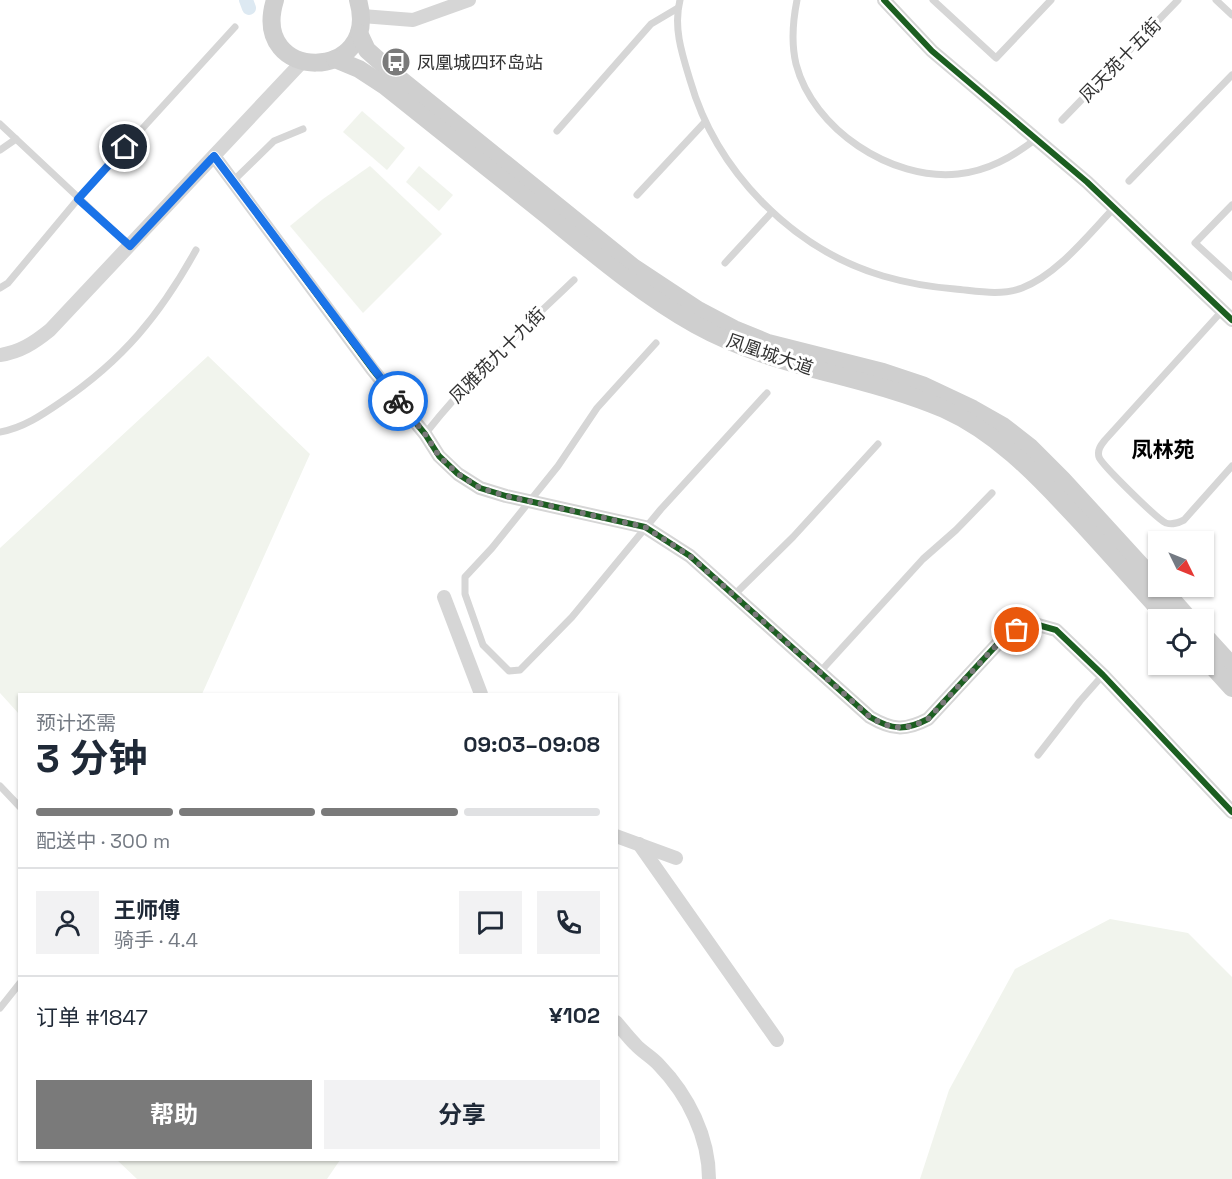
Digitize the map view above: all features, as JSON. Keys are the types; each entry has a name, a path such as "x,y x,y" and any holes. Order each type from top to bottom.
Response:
{"main road":[{"path":"274,0 270,15 271,30 283,50 302,62 313,64 335,59 350,49 359,16"},
{"name":"凤凰城大道","path":"359,16 367,50 633,267 698,310 734,329 768,343 883,372 921,385 1003,426 1030,447 1062,479 1148,573"},
{"name":"凤凰城大道","path":"335,59 359,69 385,86 615,270 654,299 697,325 746,350 912,397 952,413 982,430 1045,484 1159,609"},
{"name":"凤凰城大道","path":"1170,597 1180,609"},
{"path":"1214,646 1232,666"},
{"path":"1214,668 1232,688"}],"street":[{"path":"359,16 413,20 470,0"},
{"path":"884,0 932,51 1087,182 1227,316"},
{"path":"0,355 13,353 33,344 50,330 302,62"},
{"path":"214,156 372,369 425,434 439,456 458,474 480,488 645,527 690,556 819,673 870,717 883,725 898,728 914,726 928,719 1004,637 1031,623 1056,630 1103,675 1232,812"},
{"path":"444,597 482,693"},
{"path":"618,837 675,858"},
{"path":"639,844 777,1040"},
{"path":"618,1024 635,1045 658,1064 678,1088 693,1114 704,1142 709,1179"}],"lane":[{"path":"797,0 793,38 796,64 808,92 825,117 846,138 871,155 899,167 928,174 957,174 986,168 1012,156 1036,140"},
{"path":"933,0 996,58 1051,0"},
{"name":"凤天苑十五街","path":"1062,120 1178,0"},
{"path":"1216,0 1232,15"},
{"path":"679,4 678,34 693,91 705,122 723,154 772,212 805,238 842,260 882,276 924,286 994,293 1021,289 1046,276 1114,208"},
{"path":"557,131 651,24 679,4"},
{"path":"0,288 8,283 78,199 235,27"},
{"path":"1129,181 1232,75"},
{"path":"637,195 705,122"},
{"path":"0,124 130,246"},
{"path":"232,182 274,141 303,129"},
{"path":"0,150 16,139"},
{"path":"1230,275 1195,243 1232,205"},
{"path":"725,263 772,212"},
{"path":"0,432 17,429 49,410 86,385 119,356 149,324 196,250"},
{"name":"凤雅苑九十九街","path":"425,434 446,407 480,371 574,280"},
{"path":"1227,316 1105,440 1100,447 1099,456 1103,464 1167,524 1176,524 1184,520 1232,466"},
{"path":"656,343 597,408 558,466 492,548 465,577 463,584 465,594 483,645 509,671 520,670 536,656 572,617 645,527 767,393"},
{"path":"733,597 815,514 878,444"},
{"path":"819,673 923,559 992,493"},
{"path":"1038,755 1103,675"},
{"path":"0,786 18,805"},
{"path":"0,1008 18,986"}],"shaded area":[{"path":"362,111 405,148 387,170 343,132"},
{"path":"370,166 442,234 363,313 290,226"},
{"path":"419,166 453,195 439,211 406,182"},
{"path":"208,356 310,454 202,693 18,693 18,713 0,693 0,548"},
{"path":"1110,919 1188,933 1232,977 1232,1179 920,1179 949,1090 1015,969"},
{"path":"118,1161 339,1161 327,1179 137,1179"}],"waterway":[{"path":"246,0 249,8"}],"cycle path":[{"path":"884,0 932,51 1087,182 1232,320"},
{"path":"214,156 372,369 425,434 439,456 458,474 480,488 506,496 645,527 690,556 870,717 892,727 912,726 928,719 1004,637 1031,623 1056,630 1103,675 1232,812"}],"way so far":[{"path":"398,401 425,434 439,456 458,474 480,488 506,496 645,527 690,556 733,597 870,717 883,725 898,728 914,726 928,719 1004,637 1017,630"}],"place":[{"name":"凤凰城四环岛站","path":"396,62"}],"district":[{"name":"凤林苑","path":"1163,449"}],"route":[{"path":"125,147 78,199 130,246 214,156 398,401"}]}
